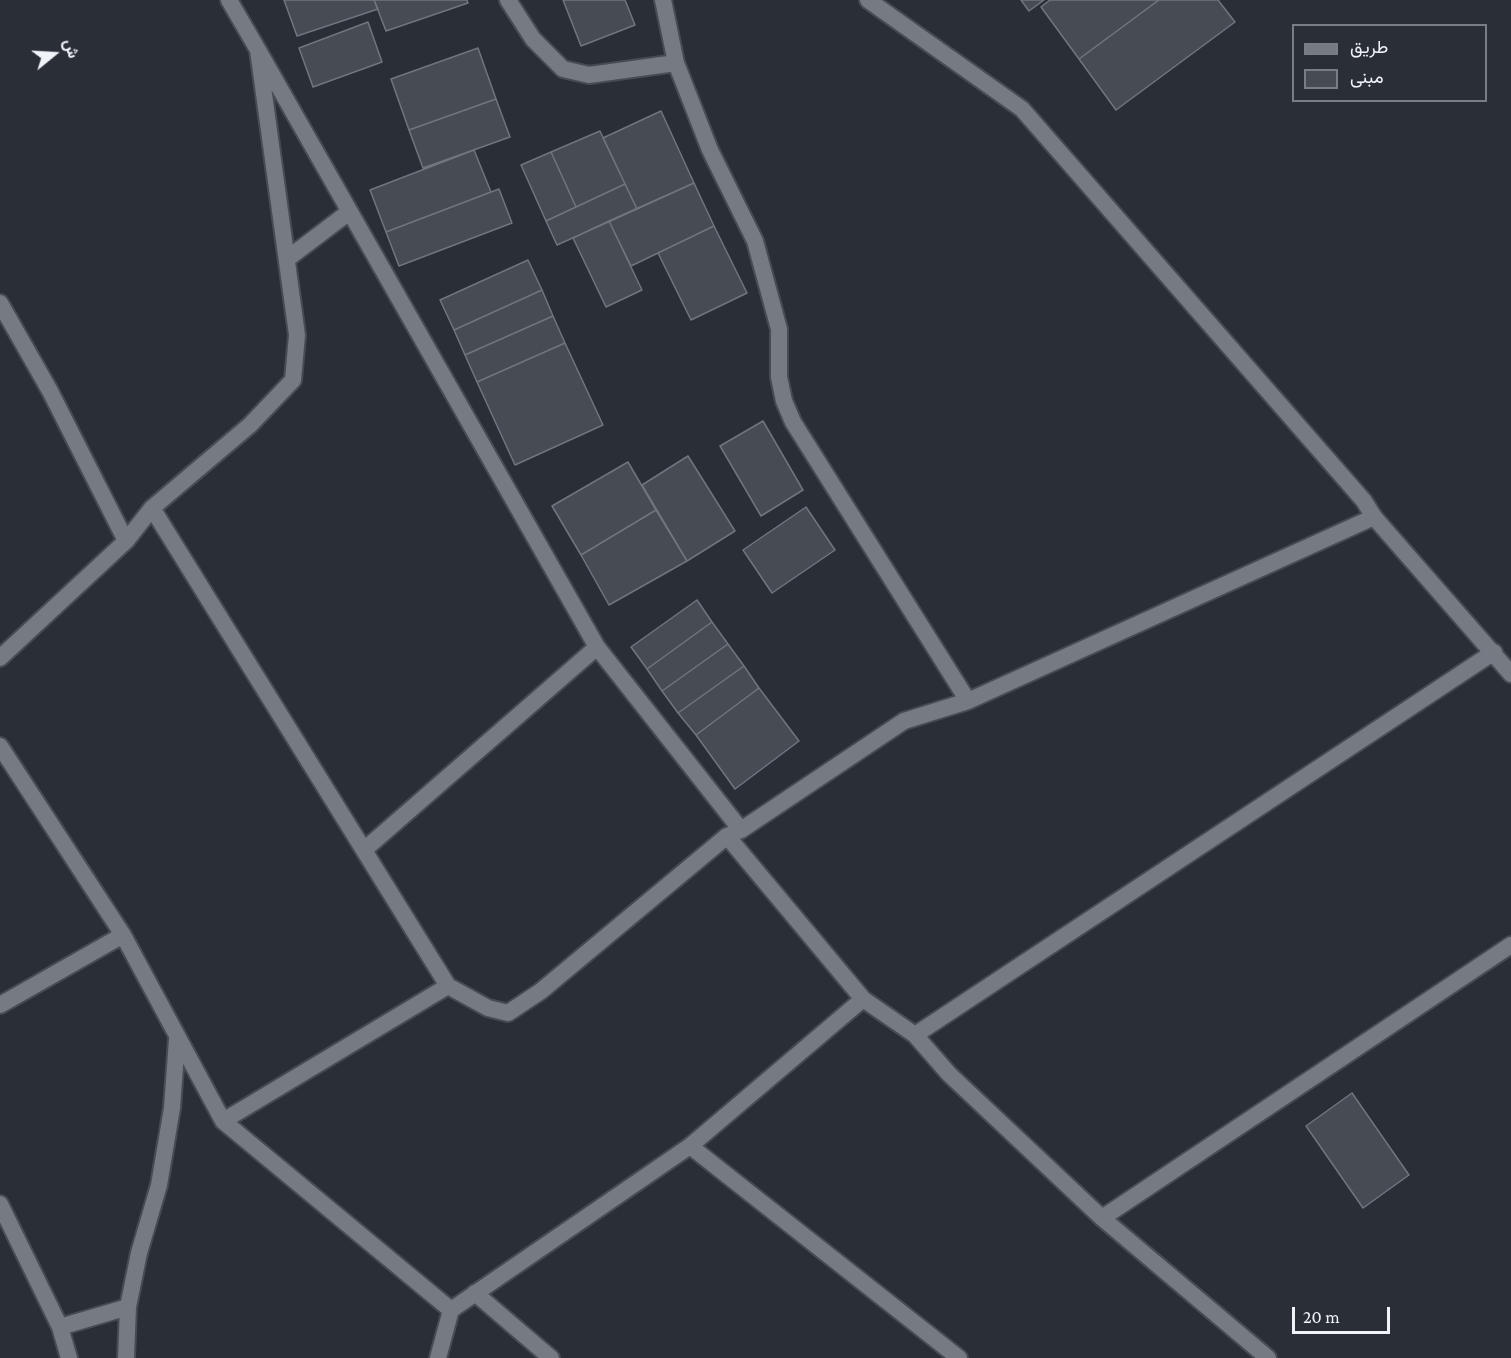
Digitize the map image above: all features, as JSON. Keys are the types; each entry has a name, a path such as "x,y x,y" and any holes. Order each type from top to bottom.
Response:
{"street":[{"path":"230,0 597,647 734,833 863,999 915,1035 950,1074 1102,1218 1268,1358"},
{"path":"508,0 533,39 563,69 589,75 676,63"},
{"path":"663,0 676,63 710,150 755,242 779,329 779,377 784,401 968,701"},
{"path":"868,0 1022,109 1356,492 1374,516 1511,674"},
{"path":"0,658 126,541 153,508 250,426 293,380 297,335 258,50"},
{"path":"287,259 349,212"},
{"path":"0,303 50,391 126,541"},
{"path":"153,508 448,986 488,1008 508,1013 541,991 734,833 904,721 968,701 1374,516"},
{"path":"364,850 597,647"},
{"path":"915,1035 1494,652"},
{"path":"0,746 123,935 223,1121 451,1310"},
{"path":"0,1005 123,935"},
{"path":"1102,1218 1511,945"},
{"path":"223,1121 448,986"},
{"path":"438,1358 451,1310 690,1146 863,999"},
{"path":"126,1358 128,1307 139,1253 159,1185 172,1108 177,1038"},
{"path":"690,1146 958,1358"},
{"path":"0,1204 60,1327 69,1358"},
{"path":"475,1293 551,1358"},
{"path":"60,1327 128,1307"}],"building":[{"path":"284,0 374,0 378,9 297,36"},
{"path":"374,0 467,0 468,3 386,31"},
{"path":"563,0 625,0 635,25 581,46"},
{"path":"1021,0 1044,0 1029,11"},
{"path":"1050,0 1159,0 1079,59 1041,7"},
{"path":"1159,0 1218,0 1235,22 1116,110 1079,59"},
{"path":"368,22 382,62 313,87 299,48"},
{"path":"478,48 496,99 409,130 391,79"},
{"path":"496,99 510,137 423,168 409,130"},
{"path":"661,111 694,183 637,209 603,138"},
{"path":"600,131 625,184 576,207 551,152"},
{"path":"474,150 491,192 386,232 370,190"},
{"path":"551,152 576,207 546,221 521,165"},
{"path":"694,183 714,226 631,266 609,221"},
{"path":"625,184 637,209 557,245 546,221"},
{"path":"499,189 512,223 399,266 386,232"},
{"path":"609,221 642,290 606,307 573,238"},
{"path":"714,226 747,293 691,320 658,253"},
{"path":"528,260 542,290 454,330 440,300"},
{"path":"542,290 553,316 465,355 454,330"},
{"path":"553,316 565,343 477,382 465,355"},
{"path":"565,343 603,425 515,465 477,382"},
{"path":"763,421 803,490 761,516 720,446"},
{"path":"688,456 735,531 687,561 642,485"},
{"path":"628,462 656,510 581,555 552,506"},
{"path":"806,507 835,550 772,593 743,550"},
{"path":"656,510 687,561 609,605 581,555"},
{"path":"697,600 712,622 647,669 631,647"},
{"path":"712,622 728,644 662,691 647,669"},
{"path":"728,644 744,666 678,713 662,691"},
{"path":"744,666 759,688 696,735 678,713"},
{"path":"759,688 799,741 735,789 696,735"},
{"path":"1352,1093 1409,1175 1363,1208 1306,1126"}]}
